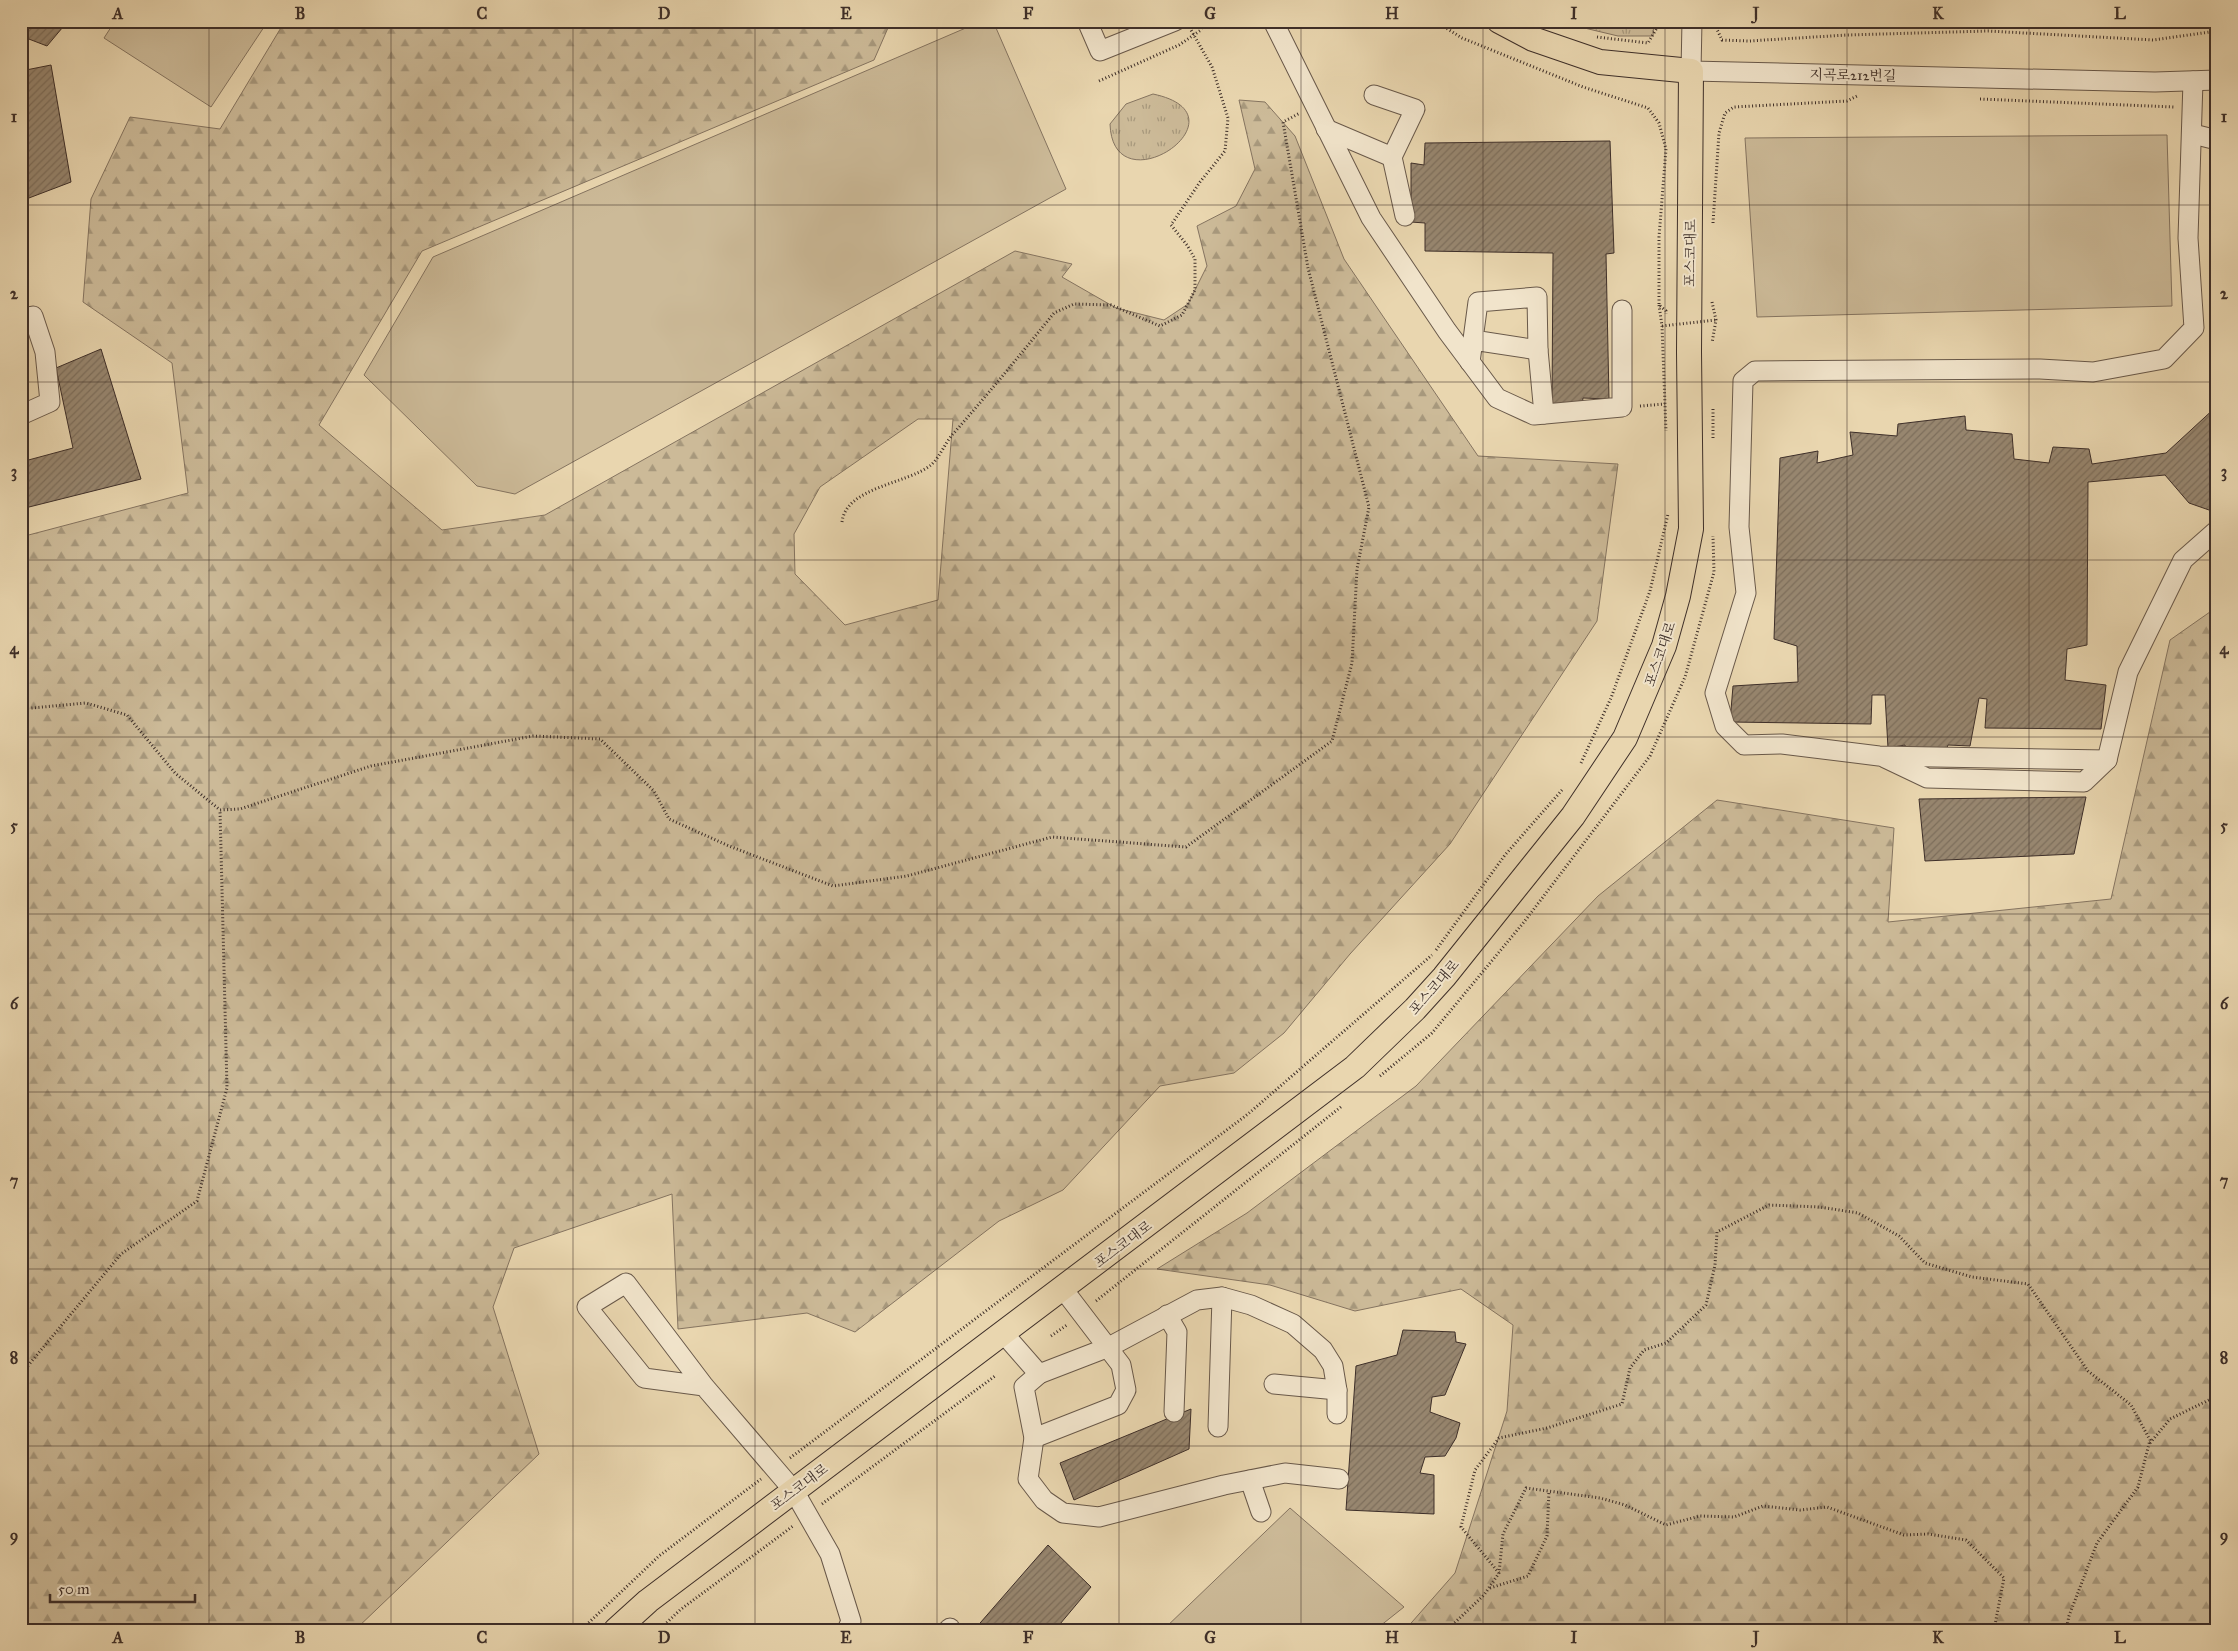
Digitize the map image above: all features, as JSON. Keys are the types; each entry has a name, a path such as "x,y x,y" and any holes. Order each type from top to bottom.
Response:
{"main road":[{"name":"지곡로212번길","path":"1499,21 1533,39 1600,62 1692,71"},
{"name":"포스코대로","path":"616,1630 648,1601 1340,1080 1398,1026 1444,977 1573,816 1625,738 1652,678 1671,622 1691,529 1689,352 1692,71"}],"street":[{"path":"1087,21 1100,50 1170,24"},
{"path":"1273,21 1371,218 1496,398 1534,415 1622,407 1622,310"},
{"name":"포스코대로","path":"1692,21 1692,71"},
{"name":"지곡로212번길","path":"1692,71 2155,82 2217,80"},
{"path":"2193,81 2193,134 2188,238 2194,328 2164,359 2093,372 2040,369 1755,371 1743,381 1740,436 1741,551 1746,593 1715,693 1724,726 1744,745 1782,744 1879,756 2107,760 2128,672 2183,560 2217,530"},
{"path":"1374,95 1415,109 1392,158 1405,216"},
{"path":"1326,129 1392,158"},
{"path":"2193,134 2217,140"},
{"path":"1470,362 1478,302 1537,297 1538,350 1544,414"},
{"path":"21,318 33,316 46,352 50,402 21,415"},
{"path":"1473,340 1538,350"},
{"path":"704,1386 644,1378 587,1307 626,1283 704,1386 794,1492 830,1554 851,1621 848,1630"},
{"path":"1034,1438 1118,1405 1126,1390 1121,1365 1109,1347 1080,1314 1063,1289"},
{"path":"1218,1427 1222,1297"},
{"path":"1337,1414 1337,1390 1333,1366 1323,1350 1293,1324 1251,1305 1222,1297 1197,1300 1109,1347 1039,1374 1024,1387 1034,1438 1028,1479 1044,1500 1063,1512 1099,1517 1285,1473 1339,1479"},
{"path":"1167,1315 1177,1332 1174,1412"},
{"path":"1004,1334 1039,1374"},
{"path":"1274,1384 1337,1390"},
{"path":"1250,1480 1261,1512"}],"path":[{"path":"1099,81 1179,45 1201,30 1203,21"},
{"path":"1435,21 1462,38 1583,87 1648,108 1659,122 1666,149 1659,236 1659,304 1662,326 1665,404 1622,407"},
{"path":"1587,36 1648,43 1661,21"},
{"path":"1713,21 1722,40 1749,41 1847,35 1988,31 2153,40 2217,31"},
{"path":"842,522 842,516 852,501 884,486 913,476 932,464 952,436 1054,313 1074,304 1111,305 1160,326 1182,315 1195,290 1195,259 1187,244 1171,225 1200,182 1225,151 1228,118 1212,67 1195,35 1170,24"},
{"path":"1713,231 1719,133 1725,113 1734,107 1847,101 1862,94"},
{"path":"1979,99 2155,107"},
{"path":"21,709 86,703 126,716 175,773 220,810 240,809 371,766 533,736 600,738 654,791 668,819 728,846 834,886 907,876 1052,837 1186,847 1332,741 1352,663 1357,569 1369,507 1308,268 1283,122 1303,110 1326,129"},
{"path":"1710,298 1716,320 1711,349 1710,298"},
{"path":"1659,304 1666,311 1668,329"},
{"path":"1662,326 1716,320"},
{"path":"1662,347 1669,338"},
{"path":"1713,404 1714,422"},
{"path":"1578,769 1611,698 1650,591 1670,506"},
{"path":"581,1630 659,1556 1248,1114 1432,955 1505,855 1568,784"},
{"path":"21,1374 121,1254 197,1201 227,1088 220,810"},
{"path":"1499,1573 1461,1527 1474,1470 1499,1438 1547,1428 1622,1404 1630,1368 1644,1350 1666,1343 1706,1305 1715,1265 1717,1232 1769,1206 1820,1207 1858,1213 1899,1236 1925,1263 1972,1277 2028,1284 2088,1371 2131,1404 2150,1440 2138,1487 2098,1543 2069,1616 2066,1630"},
{"path":"1051,1336 1070,1323"},
{"path":"659,1630 680,1610 995,1376"},
{"path":"2148,1446 2170,1419 2217,1396"},
{"path":"1447,1630 1489,1589 1499,1573 1503,1534 1526,1488 1600,1498 1624,1506 1666,1525 1700,1516 1734,1517 1764,1506 1800,1510 1827,1507 1904,1535 1928,1534 1966,1540 2004,1578 1994,1630"},
{"path":"1489,1589 1528,1576 1547,1536 1549,1491"}],"green space":[{"path":"115,21 268,21 211,107 104,38"},
{"path":"285,21 891,21 874,60 422,251 319,425 442,530 545,515 1015,251 1072,264 1062,277 1116,308 1164,320 1188,304 1207,266 1197,226 1236,206 1255,169 1239,100 1265,102 1295,136 1344,259 1478,456 1618,464 1597,621 1450,844 1350,954 1284,1033 1234,1073 1160,1086 1063,1190 999,1221 855,1332 807,1313 678,1329 672,1194 514,1248 493,1307 539,1454 355,1630 21,1630 21,537 188,493 172,363 83,302 91,199 130,117 220,129","holes":["918,419 953,419 938,600 845,625 795,574 794,534 820,487"]},
{"path":"982,21 993,21 1066,189 515,494 477,486 364,375 433,257"},
{"path":"1555,21 1654,21 1653,36 1618,36"},
{"path":"1153,94 1180,105 1189,120 1184,136 1170,150 1151,158 1132,159 1117,149 1110,124 1126,104"},
{"path":"2167,135 2172,306 1757,317 1745,138"},
{"path":"2217,607 2217,1630 1405,1630 1455,1573 1507,1411 1513,1325 1461,1289 1355,1311 1270,1285 1157,1269 1247,1213 1416,1086 1598,896 1717,800 1894,828 1888,922 2111,899 2170,640"},
{"path":"1290,1508 1404,1607 1375,1630 1163,1630"}],"building":[{"path":"21,21 68,21 47,46 21,36"},
{"path":"51,65 71,182 21,201 21,71"},
{"path":"1610,141 1614,253 1606,254 1609,399 1583,398 1582,405 1552,404 1553,253 1425,251 1425,223 1411,222 1411,163 1424,165 1425,143"},
{"path":"101,349 141,479 21,509 21,462 73,448 56,368"},
{"path":"2217,406 2217,504 2209,510 2189,503 2165,475 2088,482 2087,645 2067,649 2065,680 2106,685 2101,729 1985,728 1987,699 1979,698 1970,746 1948,745 1946,750 1905,750 1905,745 1888,748 1885,695 1872,695 1871,724 1730,722 1733,686 1798,682 1797,646 1774,639 1780,458 1818,451 1817,463 1853,455 1850,432 1897,436 1898,424 1965,416 1966,430 2012,434 2014,459 2049,463 2053,447 2089,449 2092,464 2166,453"},
{"path":"2086,797 2074,854 1925,861 1919,799"},
{"path":"1403,1330 1455,1332 1456,1342 1466,1344 1445,1395 1432,1397 1430,1412 1460,1423 1456,1438 1445,1456 1425,1457 1420,1473 1434,1475 1434,1514 1346,1510 1356,1366 1397,1355"},
{"path":"1191,1409 1189,1449 1074,1500 1060,1463"},
{"path":"1048,1545 1091,1587 1055,1630 974,1630"}]}
